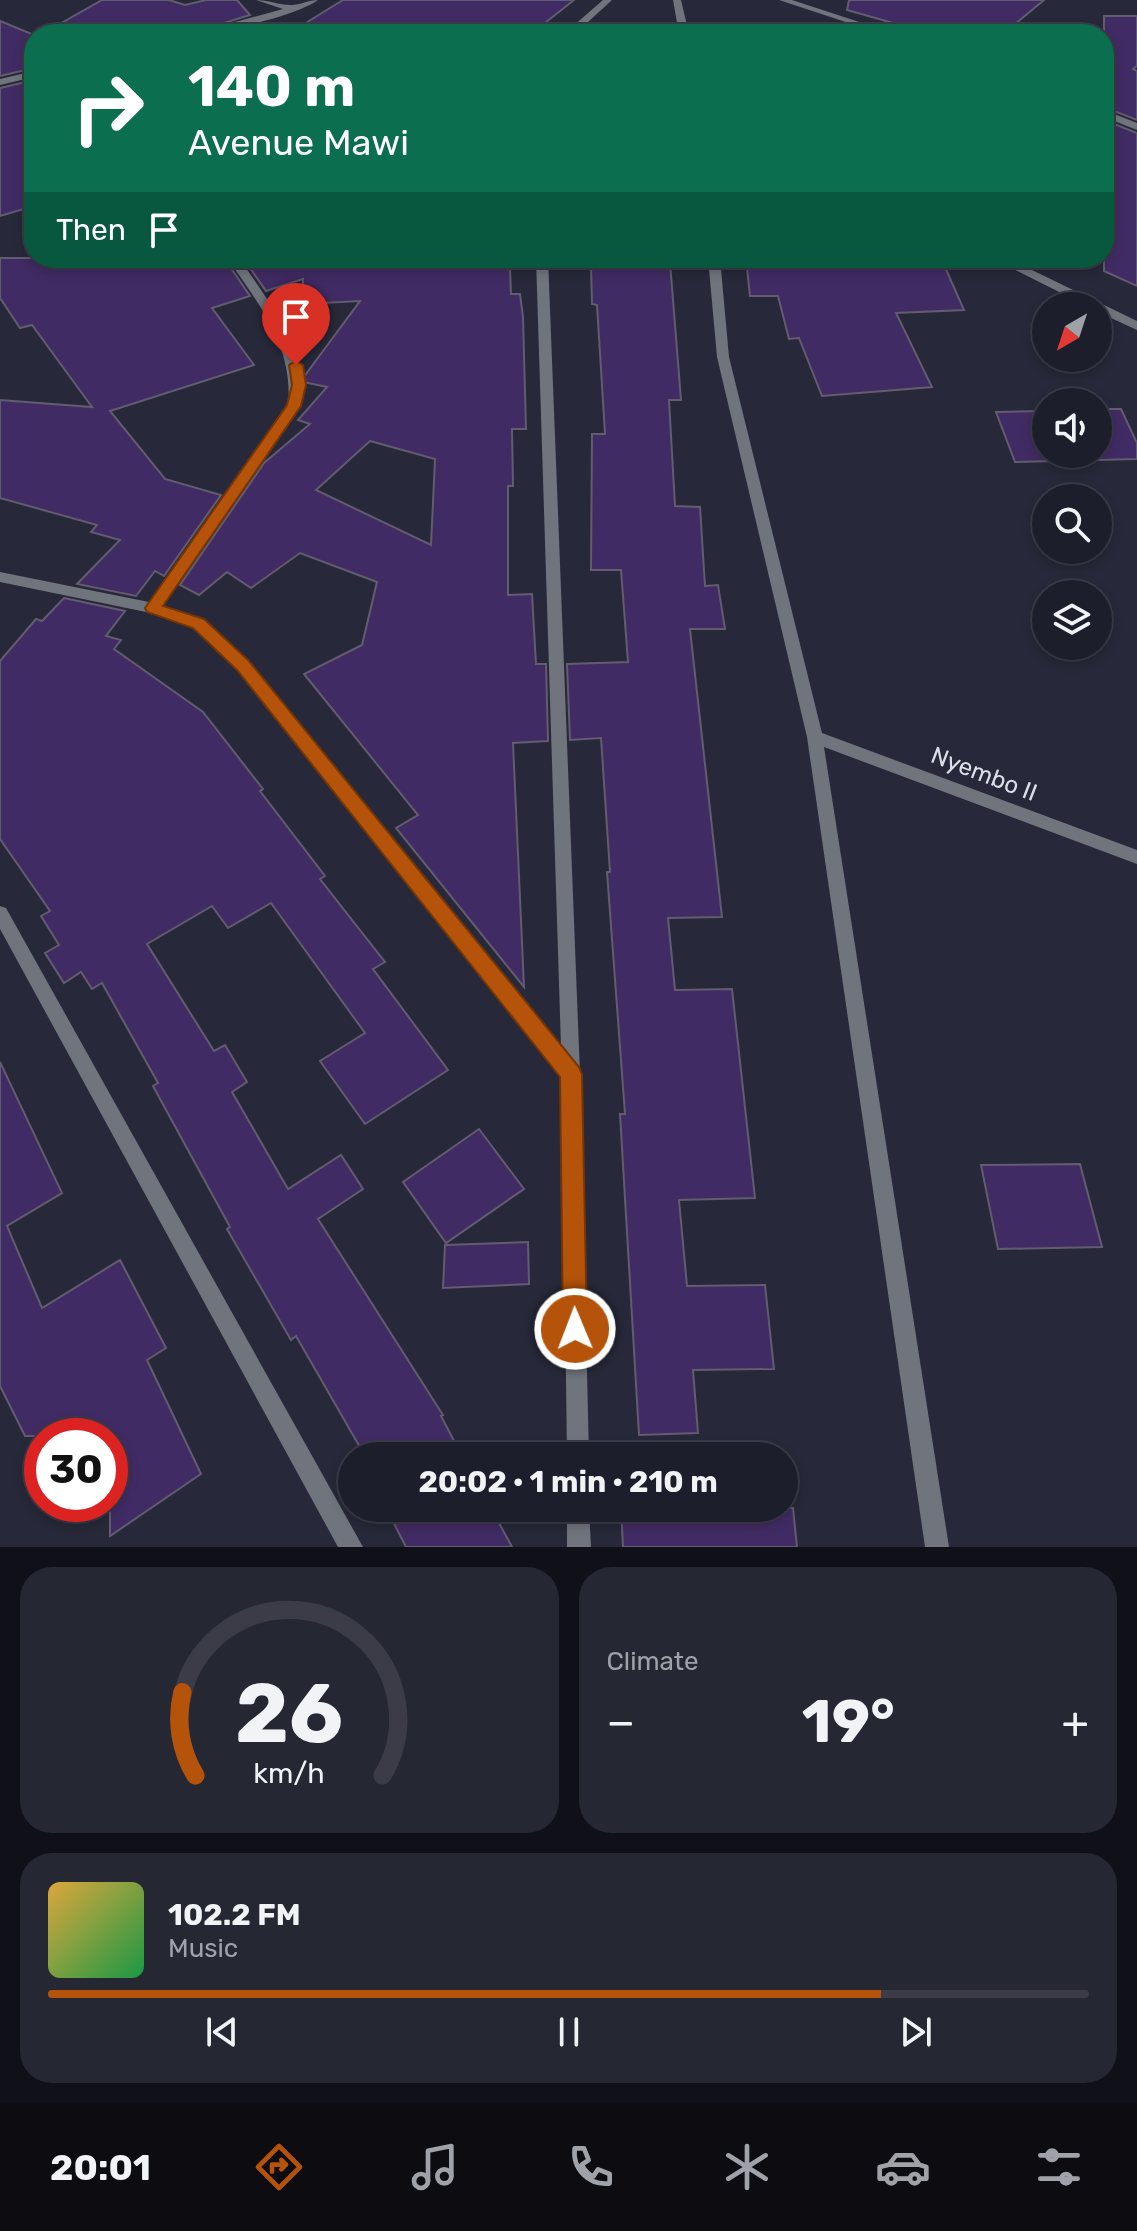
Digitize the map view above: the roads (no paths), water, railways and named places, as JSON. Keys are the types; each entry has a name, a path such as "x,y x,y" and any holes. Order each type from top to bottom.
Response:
{"street":[{"path":"260,0 293,9"},
{"path":"235,24 293,9 314,0"},
{"path":"580,24 608,0"},
{"path":"677,0 682,24"},
{"path":"783,0 859,24"},
{"path":"0,82 24,76"},
{"path":"1114,117 1137,127"},
{"path":"153,608 294,406 299,385 296,365 280,329 240,268"},
{"path":"542,268 571,1074 578,1442"},
{"path":"715,268 723,357 815,737 937,1547"},
{"path":"1019,268 1068,292"},
{"path":"1112,314 1137,326"},
{"path":"0,577 153,608 198,624 243,665 571,1074"},
{"name":"Nyembo II","path":"815,737 1137,857"},
{"path":"0,913 351,1547"},
{"path":"578,1522 579,1547"}]}
